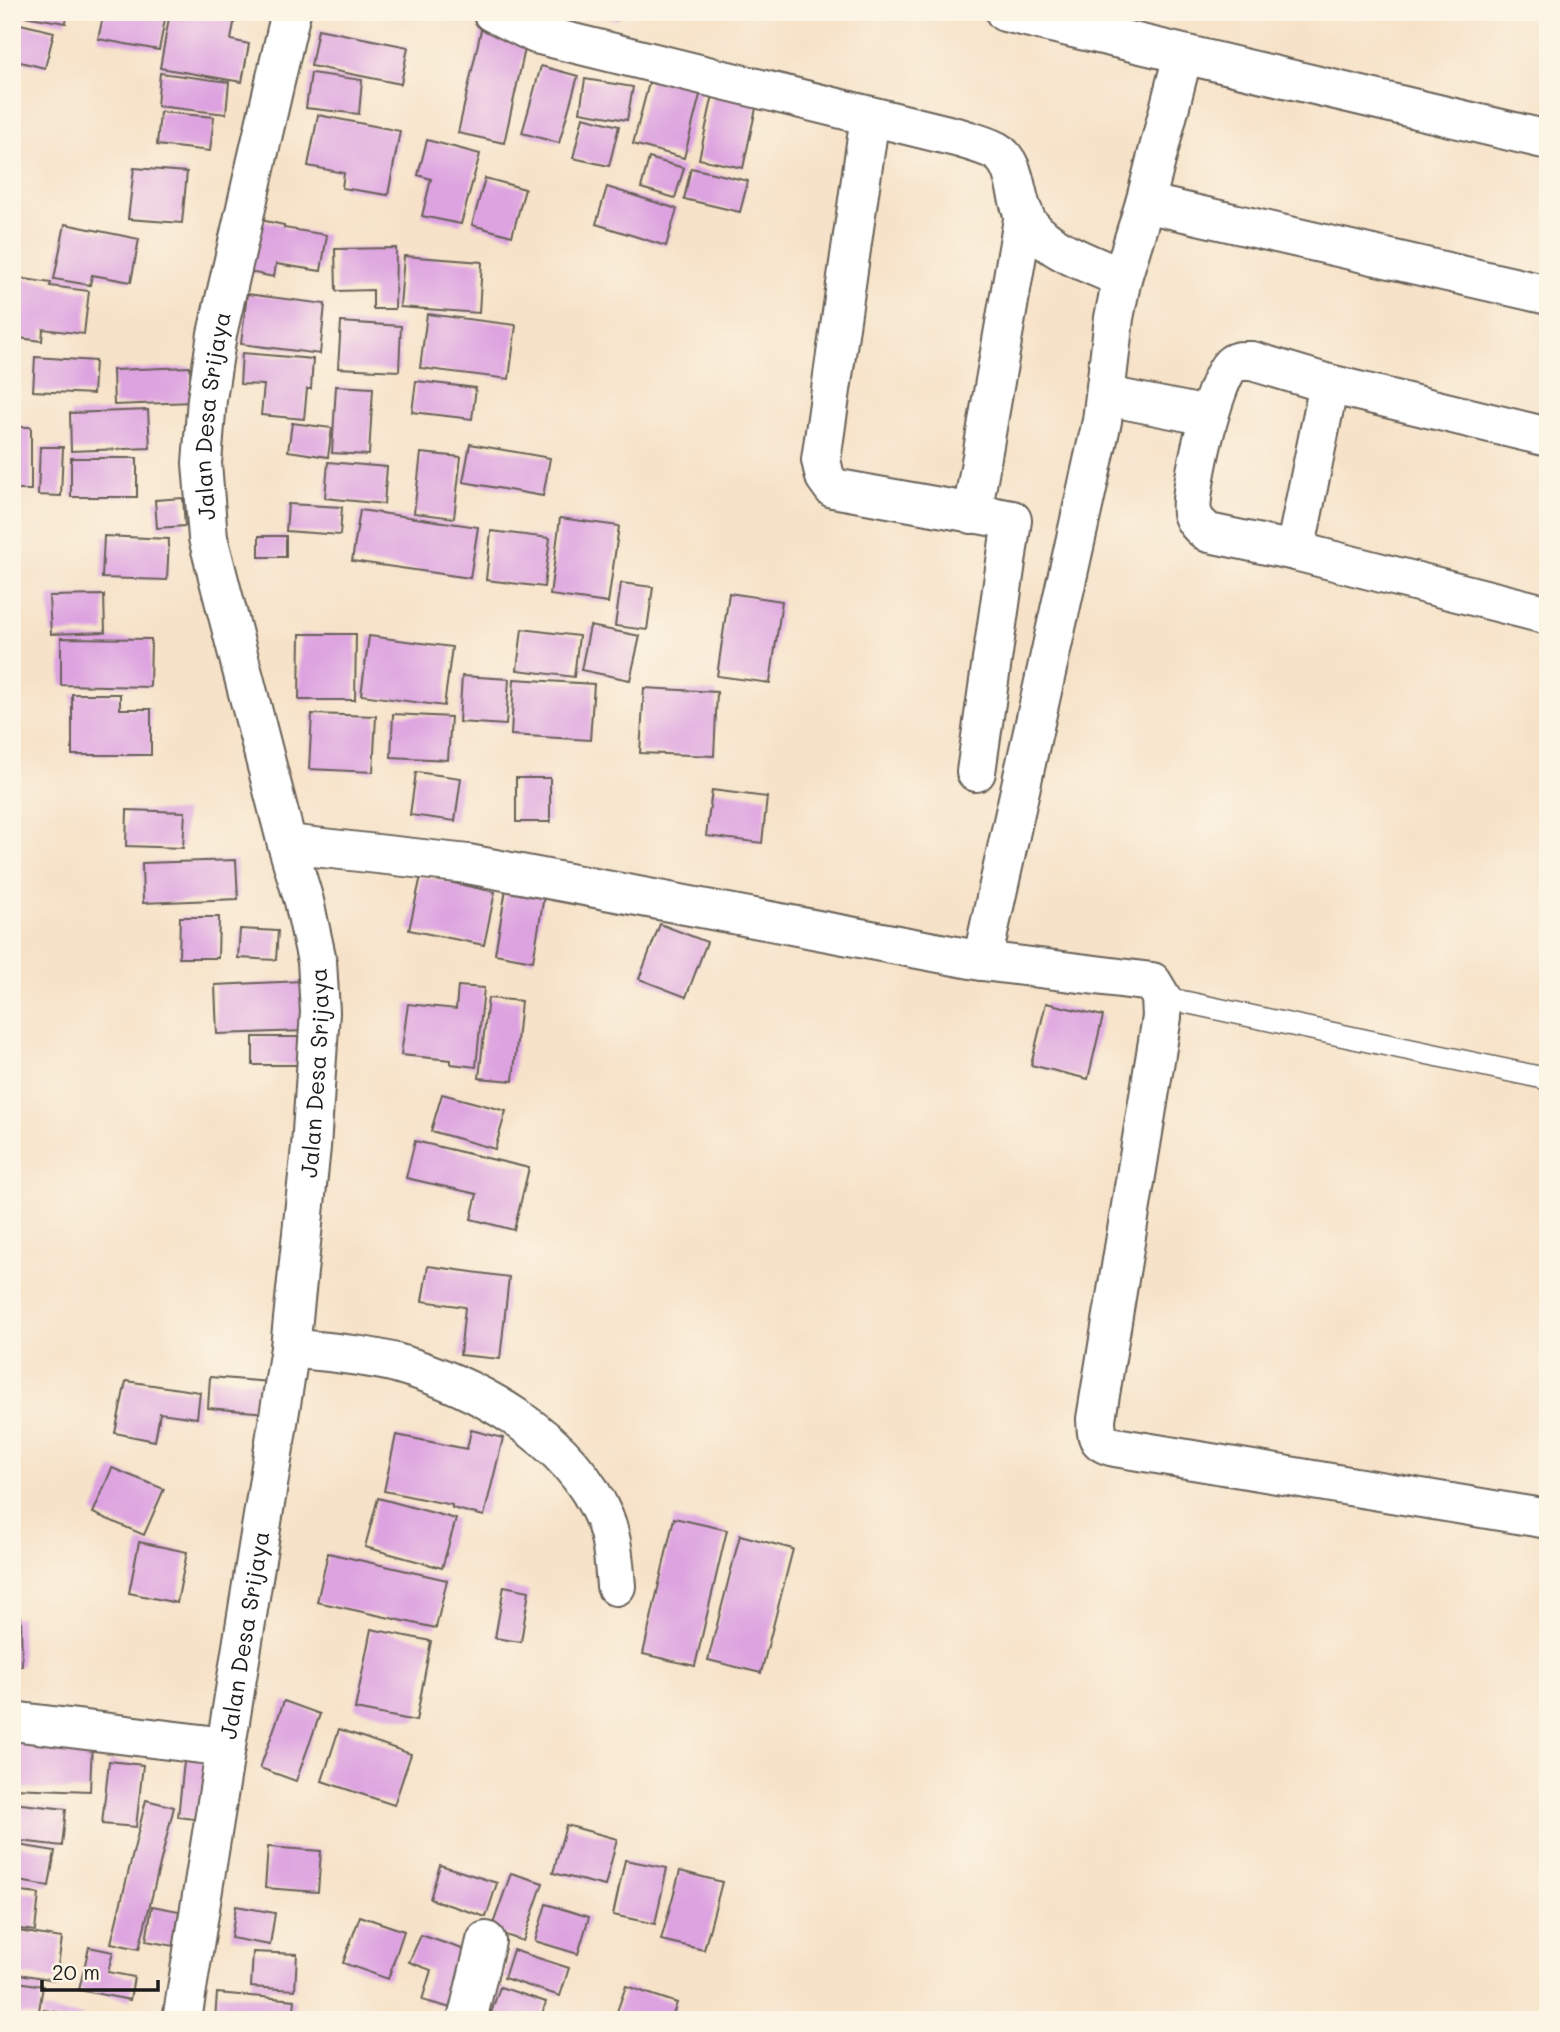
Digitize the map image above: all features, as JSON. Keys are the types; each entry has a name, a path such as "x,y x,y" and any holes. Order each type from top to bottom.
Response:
{"street":[{"name":"Jalan Desa Srijaya","path":"182,2020 289,1348 311,1147 320,1012 317,961 304,901 208,538 202,463 207,399 217,334 292,12"},
{"path":"492,12 536,34 960,138 996,151 1003,156 1008,166 1027,222 1050,242 1077,258 1122,278"},
{"path":"1005,12 1548,140"},
{"path":"982,961 1105,408 1114,318 1122,278 1183,55"},
{"path":"870,116 821,460 825,477 833,488 1012,520 976,772"},
{"path":"1144,203 1548,295"},
{"path":"972,514 1024,214"},
{"path":"1548,437 1329,384 1252,360 1241,360 1226,369 1205,428 1192,499 1192,513 1199,526 1209,533 1295,551 1548,615"},
{"path":"1295,551 1329,384"},
{"path":"1105,408 1205,428"},
{"path":"287,844 468,864 982,961 1152,982 1161,996 1162,1017 1096,1419 1097,1436 1104,1445 1548,1519"},
{"path":"289,1348 395,1363 484,1399 529,1427 568,1463 590,1491 605,1520 613,1551 616,1587"},
{"path":"12,1721 226,1747"},
{"path":"467,2020 486,1941"}],"lane":[{"path":"1161,996 1548,1079"}],"building":[{"path":"67,12 66,23 12,14"},
{"path":"104,12 166,14 159,50 98,39"},
{"path":"170,12 236,12 231,40 249,44 242,82 160,68"},
{"path":"589,12 619,12 617,20"},
{"path":"12,22 54,32 45,68 12,60"},
{"path":"318,29 408,47 401,84 311,66"},
{"path":"481,30 527,40 504,143 458,133"},
{"path":"541,66 578,76 559,143 522,133"},
{"path":"160,73 229,82 226,114 157,106"},
{"path":"311,73 362,80 359,114 306,108"},
{"path":"651,75 702,87 684,158 633,144"},
{"path":"585,79 633,87 627,120 580,112"},
{"path":"714,90 758,99 743,168 699,159"},
{"path":"160,112 214,117 210,151 157,145"},
{"path":"318,115 400,131 388,195 342,188 344,173 308,166"},
{"path":"583,117 619,126 609,166 573,158"},
{"path":"427,140 480,154 461,224 422,216 431,179 418,175"},
{"path":"649,158 684,168 675,198 641,188"},
{"path":"134,168 187,172 182,223 128,219"},
{"path":"691,168 748,181 740,212 684,199"},
{"path":"485,178 525,189 512,236 472,225"},
{"path":"607,187 677,209 666,246 596,224"},
{"path":"261,220 284,225 284,228 327,235 321,271 276,264 274,277 249,272"},
{"path":"65,224 139,239 131,282 92,275 90,285 54,279"},
{"path":"396,248 395,309 373,309 373,290 336,291 335,249"},
{"path":"404,256 482,262 479,313 400,307"},
{"path":"12,277 89,291 84,334 43,329 42,341 12,337"},
{"path":"247,294 325,304 320,354 241,344"},
{"path":"427,314 516,325 509,379 420,368"},
{"path":"341,322 401,326 399,371 338,368"},
{"path":"242,353 313,359 311,389 307,389 304,419 261,415 264,385 240,384"},
{"path":"35,357 95,361 93,394 33,391"},
{"path":"190,367 192,402 114,405 113,370"},
{"path":"416,381 476,388 472,419 412,412"},
{"path":"336,386 373,388 369,455 332,453"},
{"path":"148,410 150,448 71,451 70,413"},
{"path":"292,423 332,428 328,457 288,451"},
{"path":"12,427 31,427 31,490 12,490"},
{"path":"470,444 550,458 543,496 463,482"},
{"path":"40,447 63,447 61,496 38,495"},
{"path":"421,453 461,457 454,518 414,513"},
{"path":"71,458 137,458 137,497 71,497"},
{"path":"328,462 387,467 384,504 325,498"},
{"path":"183,498 185,526 157,528 155,500"},
{"path":"288,504 342,507 340,535 286,531"},
{"path":"360,510 478,527 470,578 352,561"},
{"path":"560,518 619,526 608,603 550,595"},
{"path":"491,531 550,538 544,587 486,580"},
{"path":"104,536 169,539 167,580 102,578"},
{"path":"259,536 286,536 286,557 259,557"},
{"path":"621,583 653,587 647,630 615,626"},
{"path":"729,593 782,601 770,683 717,676"},
{"path":"104,595 105,632 51,634 49,596"},
{"path":"590,626 640,636 630,680 581,670"},
{"path":"522,629 579,636 574,677 517,670"},
{"path":"300,634 356,634 355,700 299,700"},
{"path":"369,636 452,647 444,706 361,695"},
{"path":"61,638 151,639 150,687 61,685"},
{"path":"462,676 509,679 506,725 459,722"},
{"path":"514,679 594,684 590,740 511,735"},
{"path":"644,688 717,692 714,756 640,753"},
{"path":"72,694 120,694 120,709 151,709 151,755 72,755"},
{"path":"312,714 376,716 373,772 309,769"},
{"path":"393,714 451,717 448,760 391,757"},
{"path":"416,772 461,778 455,821 410,815"},
{"path":"516,778 550,778 550,822 516,822"},
{"path":"712,790 767,797 762,843 706,836"},
{"path":"127,810 185,812 183,848 126,846"},
{"path":"236,860 238,899 143,903 142,863"},
{"path":"421,876 495,892 484,945 409,930"},
{"path":"506,889 544,896 533,961 495,954"},
{"path":"180,917 219,917 218,958 179,958"},
{"path":"660,924 707,942 686,997 639,979"},
{"path":"240,929 278,931 276,960 238,958"},
{"path":"303,981 305,1031 217,1034 215,985"},
{"path":"458,986 484,988 476,1067 451,1064 451,1060 401,1055 408,1004 456,1009"},
{"path":"488,998 521,1001 513,1081 479,1078"},
{"path":"1046,1003 1103,1016 1088,1079 1031,1065"},
{"path":"253,1037 298,1037 298,1065 253,1065"},
{"path":"442,1094 506,1111 495,1149 431,1131"},
{"path":"415,1141 529,1168 514,1230 471,1219 477,1194 406,1178"},
{"path":"428,1266 509,1277 500,1359 460,1355 465,1307 422,1301"},
{"path":"210,1377 270,1382 267,1413 208,1408"},
{"path":"126,1381 200,1392 197,1418 160,1413 155,1441 115,1433"},
{"path":"471,1430 503,1438 484,1516 452,1508 452,1505 384,1491 396,1435 467,1449"},
{"path":"112,1468 164,1489 144,1535 93,1513"},
{"path":"378,1498 456,1519 442,1568 365,1547"},
{"path":"674,1518 727,1530 695,1666 643,1654"},
{"path":"740,1535 793,1549 761,1673 708,1660"},
{"path":"139,1542 187,1552 177,1603 129,1593"},
{"path":"328,1553 447,1580 436,1628 317,1602"},
{"path":"504,1586 529,1591 521,1642 495,1638"},
{"path":"12,1617 21,1617 22,1666 12,1666"},
{"path":"371,1629 431,1641 416,1721 355,1709"},
{"path":"284,1701 320,1714 296,1781 260,1768"},
{"path":"339,1729 411,1754 394,1805 322,1781"},
{"path":"12,1739 92,1743 90,1791 12,1788"},
{"path":"185,1753 208,1756 201,1820 178,1817"},
{"path":"109,1761 143,1765 136,1827 102,1824"},
{"path":"146,1800 174,1807 139,1949 111,1943"},
{"path":"12,1803 66,1809 62,1846 12,1840"},
{"path":"566,1825 617,1839 605,1886 553,1873"},
{"path":"12,1844 55,1851 49,1886 12,1880"},
{"path":"268,1847 321,1851 318,1892 265,1888"},
{"path":"625,1860 667,1868 655,1924 613,1915"},
{"path":"440,1865 497,1883 486,1917 430,1899"},
{"path":"680,1871 722,1882 704,1950 661,1940"},
{"path":"511,1873 543,1883 523,1941 491,1930"},
{"path":"12,1891 39,1894 35,1931 12,1928"},
{"path":"546,1904 589,1917 578,1954 535,1941"},
{"path":"152,1906 179,1911 174,1946 146,1941"},
{"path":"236,1906 275,1913 270,1945 231,1938"},
{"path":"360,1916 404,1931 388,1979 343,1963"},
{"path":"12,1930 62,1938 56,1980 12,1973"},
{"path":"421,1935 468,1951 451,2008 422,2000 431,1970 409,1962"},
{"path":"89,1947 113,1952 108,1972 134,1977 130,2000 79,1990"},
{"path":"513,1950 569,1968 560,1996 504,1978"},
{"path":"253,1952 297,1954 295,1990 251,1987"},
{"path":"12,1981 43,1986 38,2017 12,2013"},
{"path":"626,1986 677,2003 671,2020 614,2020"},
{"path":"500,1987 546,2002 540,2020 501,2020 490,2016"},
{"path":"217,1993 295,2000 293,2020 215,2020"},
{"path":"43,2010 83,2016 82,2020 42,2020"}]}
